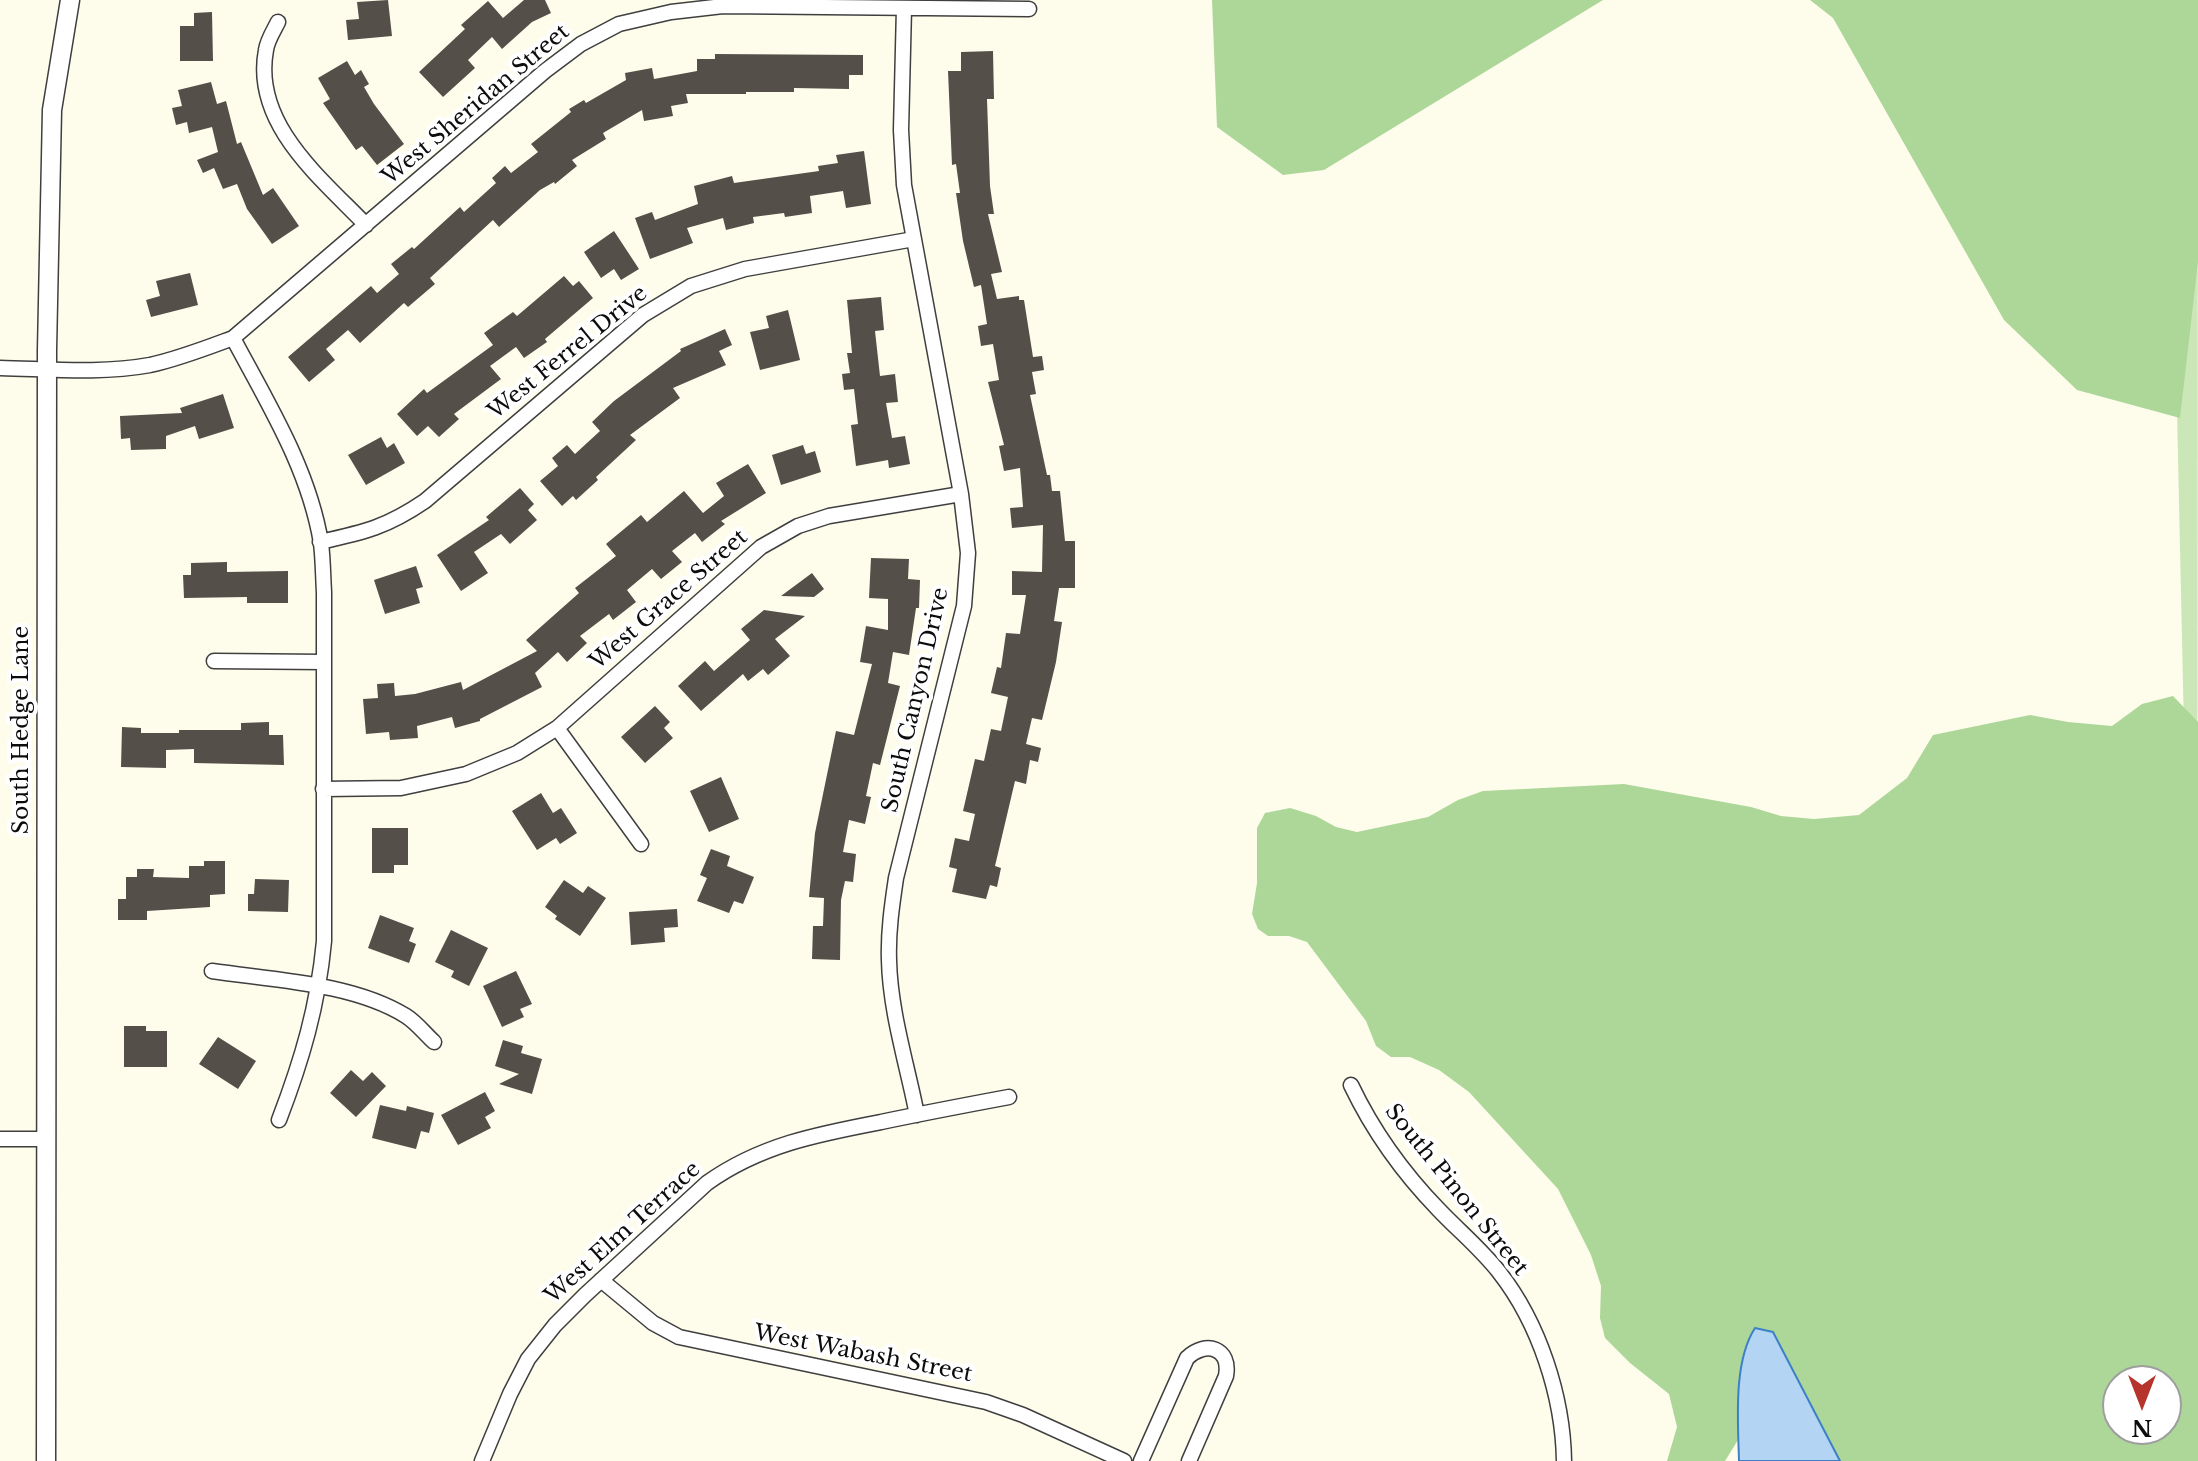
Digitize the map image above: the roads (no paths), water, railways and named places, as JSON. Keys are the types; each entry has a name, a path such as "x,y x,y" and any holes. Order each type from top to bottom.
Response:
{"street":[{"name":"South Hedge Lane","path":"46,1461 44,1139 52,110 70,0"},
{"name":"West Sheridan Street","path":"0,368 88,370 149,365 233,338 545,71 581,44 619,24 671,12 723,6 1029,9"},
{"name":"South Canyon Drive","path":"904,8 901,130 904,185 961,494 968,553 964,606 896,878 890,914 889,960 893,1001 917,1115"},
{"path":"278,22 266,49 266,86 279,125 300,158 366,225"},
{"name":"West Ferrel Drive","path":"320,542 359,534 394,522 425,501 643,315 691,286 745,269 914,239"},
{"path":"233,338 281,427 305,484 320,542 324,592 324,941 320,988 302,1059 279,1120"},
{"name":"West Grace Street","path":"323,789 401,788 466,774 517,753 557,728 761,547 798,526 829,516 961,494"},
{"path":"214,661 324,662"},
{"path":"557,728 641,844"},
{"path":"212,971 368,998 408,1017 434,1042"},
{"name":"South Pinon Street","path":"1351,1085 1369,1123 1392,1154 1437,1209 1478,1247 1525,1313 1551,1374 1564,1461"},
{"name":"West Elm Terrace","path":"482,1461 528,1359 555,1325 707,1183 752,1156 801,1138 1009,1097"},
{"path":"0,1139 44,1139"},
{"name":"West Wabash Street","path":"601,1280 653,1323 679,1337 986,1402 1023,1415 1124,1461"},
{"path":"1141,1461 1187,1358 1194,1351 1205,1348 1223,1355 1228,1364 1226,1376 1189,1461"}],"water":[{"path":"1755,1328 1773,1332 1840,1461 1739,1461 1740,1374"}]}
